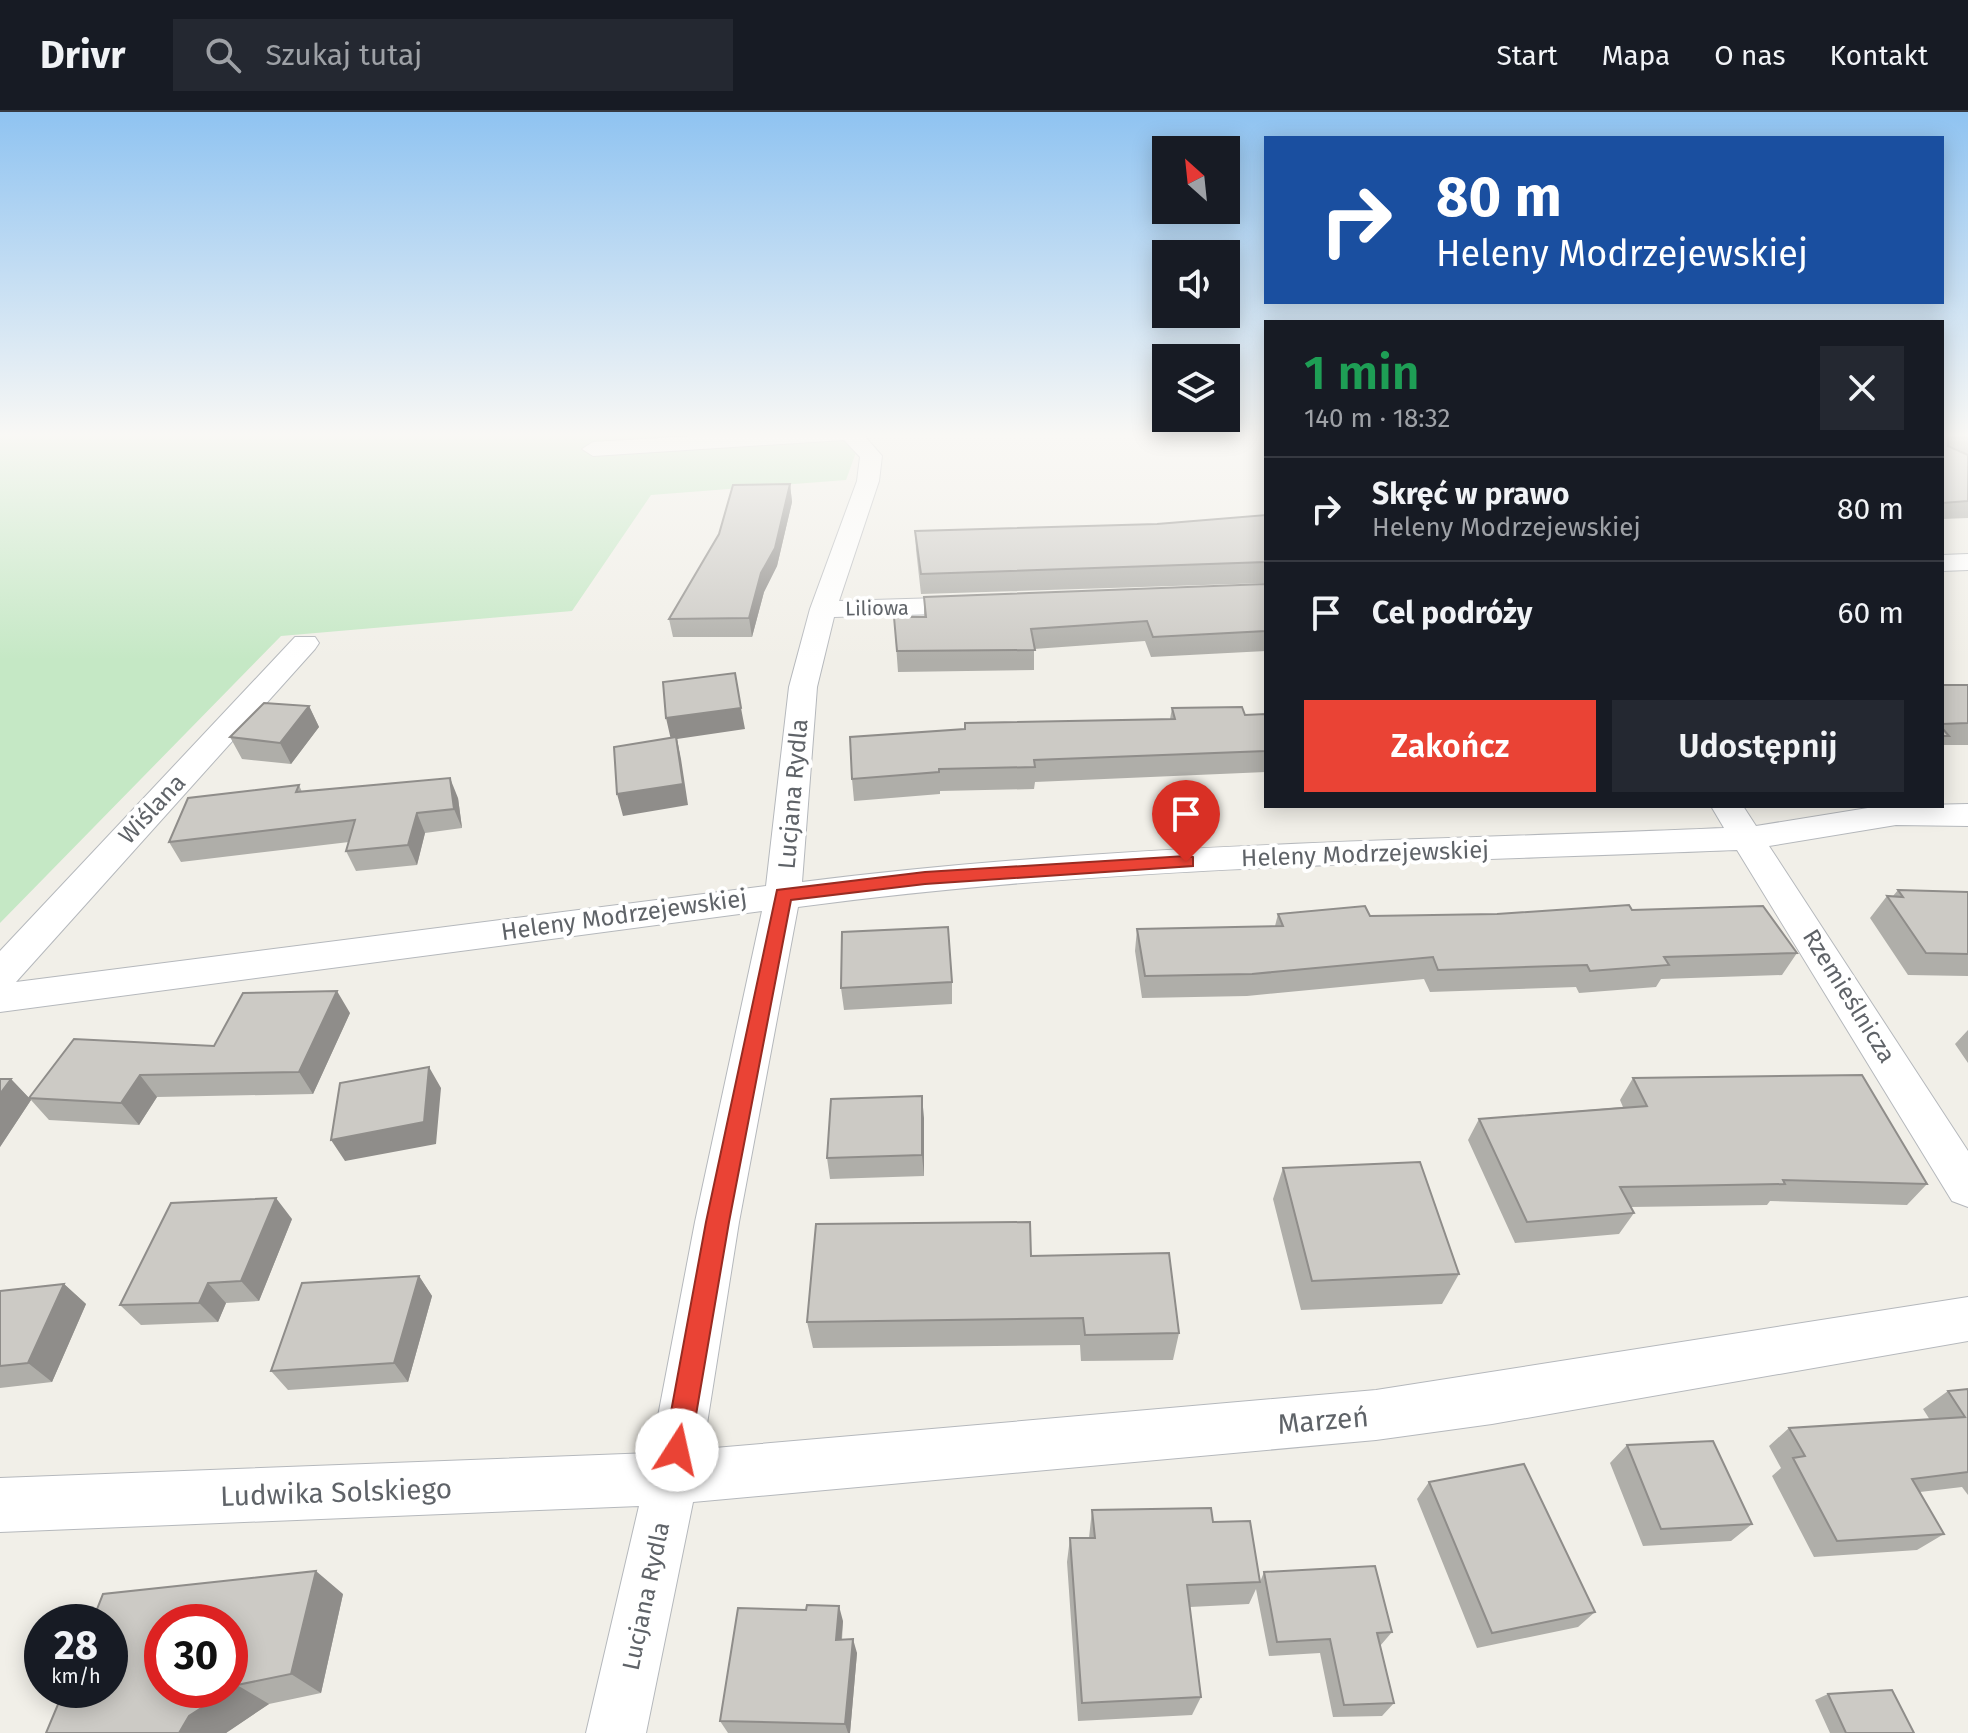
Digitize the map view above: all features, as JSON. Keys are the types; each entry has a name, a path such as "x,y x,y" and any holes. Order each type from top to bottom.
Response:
{"street":[{"name":"Lucjana Rydla","path":"616,1733 672,1478 717,1222 783,894 803,687 823,609 858,509"},
{"path":"1944,563 1968,562"},
{"name":"Liliowa","path":"823,609 1001,604"},
{"name":"Wiślana","path":"0,975 305,643"},
{"name":"Rzemieślnicza","path":"1728,808 1968,1188"},
{"name":"Heleny Modrzejewskiej","path":"0,998 783,894 1092,866 1750,838 1896,814 1968,815"},
{"name":"Marzeń","path":"672,1478 1376,1415 1492,1399 1968,1319"},
{"name":"Ludwika Solskiego","path":"0,1505 672,1478"}],"green space":[{"path":"0,509 642,509 572,611 281,636 0,923"}],"building":[{"path":"726,509 784,509 775,548 761,573 749,618 669,619 719,534"},
{"path":"1264,515 1264,562 921,574 915,531 1157,524"},
{"path":"1264,584 1264,631 1153,637 1147,621 1031,629 1035,650 897,651 894,617 926,617 924,597"},
{"path":"735,673 741,708 666,718 663,682"},
{"path":"1944,685 1968,685 1968,723 1944,724"},
{"path":"264,703 309,706 280,743 230,737"},
{"path":"1242,707 1245,715 1264,714 1264,751 1034,760 1035,767 939,769 939,772 852,779 850,737 965,729 965,723 1175,719 1172,708"},
{"path":"676,737 683,784 617,794 614,747"},
{"path":"450,778 454,809 417,813 408,845 346,851 355,820 169,842 188,798 299,785 296,792"},
{"path":"1898,890 1968,892 1968,954 1926,953 1887,896 1903,897"},
{"path":"1629,905 1632,910 1763,906 1797,953 1664,957 1669,965 1590,971 1587,965 1438,970 1433,957 1252,974 1145,976 1137,929 1283,926 1278,914 1365,906 1370,916 1497,914"},
{"path":"948,927 952,982 841,988 842,932"},
{"path":"337,991 299,1072 140,1075 121,1103 29,1098 74,1039 214,1046 243,993"},
{"path":"429,1067 424,1122 331,1140 340,1083"},
{"path":"1862,1075 1927,1184 1783,1180 1785,1184 1620,1187 1634,1213 1527,1222 1479,1119 1647,1106 1633,1078"},
{"path":"0,1079 11,1079 0,1094"},
{"path":"922,1096 922,1155 827,1158 831,1099"},
{"path":"1420,1162 1459,1274 1312,1281 1283,1168"},
{"path":"276,1198 241,1281 208,1283 199,1303 120,1305 171,1203"},
{"path":"1030,1222 1031,1256 1169,1253 1179,1333 1085,1335 1083,1318 807,1322 816,1224"},
{"path":"419,1276 394,1363 271,1371 302,1283"},
{"path":"64,1284 28,1363 0,1366 0,1291"},
{"path":"1968,1389 1968,1472 1912,1479 1944,1534 1837,1541 1793,1458 1805,1456 1789,1428 1965,1417 1948,1391"},
{"path":"1713,1441 1752,1524 1661,1529 1627,1445"},
{"path":"1524,1464 1595,1612 1492,1633 1429,1482"},
{"path":"1211,1508 1213,1522 1250,1521 1260,1582 1187,1585 1201,1697 1082,1703 1070,1538 1095,1538 1092,1510"},
{"path":"1375,1566 1392,1632 1377,1633 1394,1703 1344,1705 1330,1639 1277,1642 1264,1572"},
{"path":"316,1571 291,1674 248,1683 248,1604 144,1604 144,1708 201,1708 189,1716 179,1733 46,1733 56,1708 128,1708 128,1604 99,1604 103,1594"},
{"path":"807,1605 839,1606 836,1640 853,1639 845,1724 720,1721 738,1608 806,1610"},
{"path":"1892,1690 1914,1733 1846,1733 1828,1694"}],"route":[{"path":"677,1450 717,1222 783,894 925,878 1186,862"}]}
